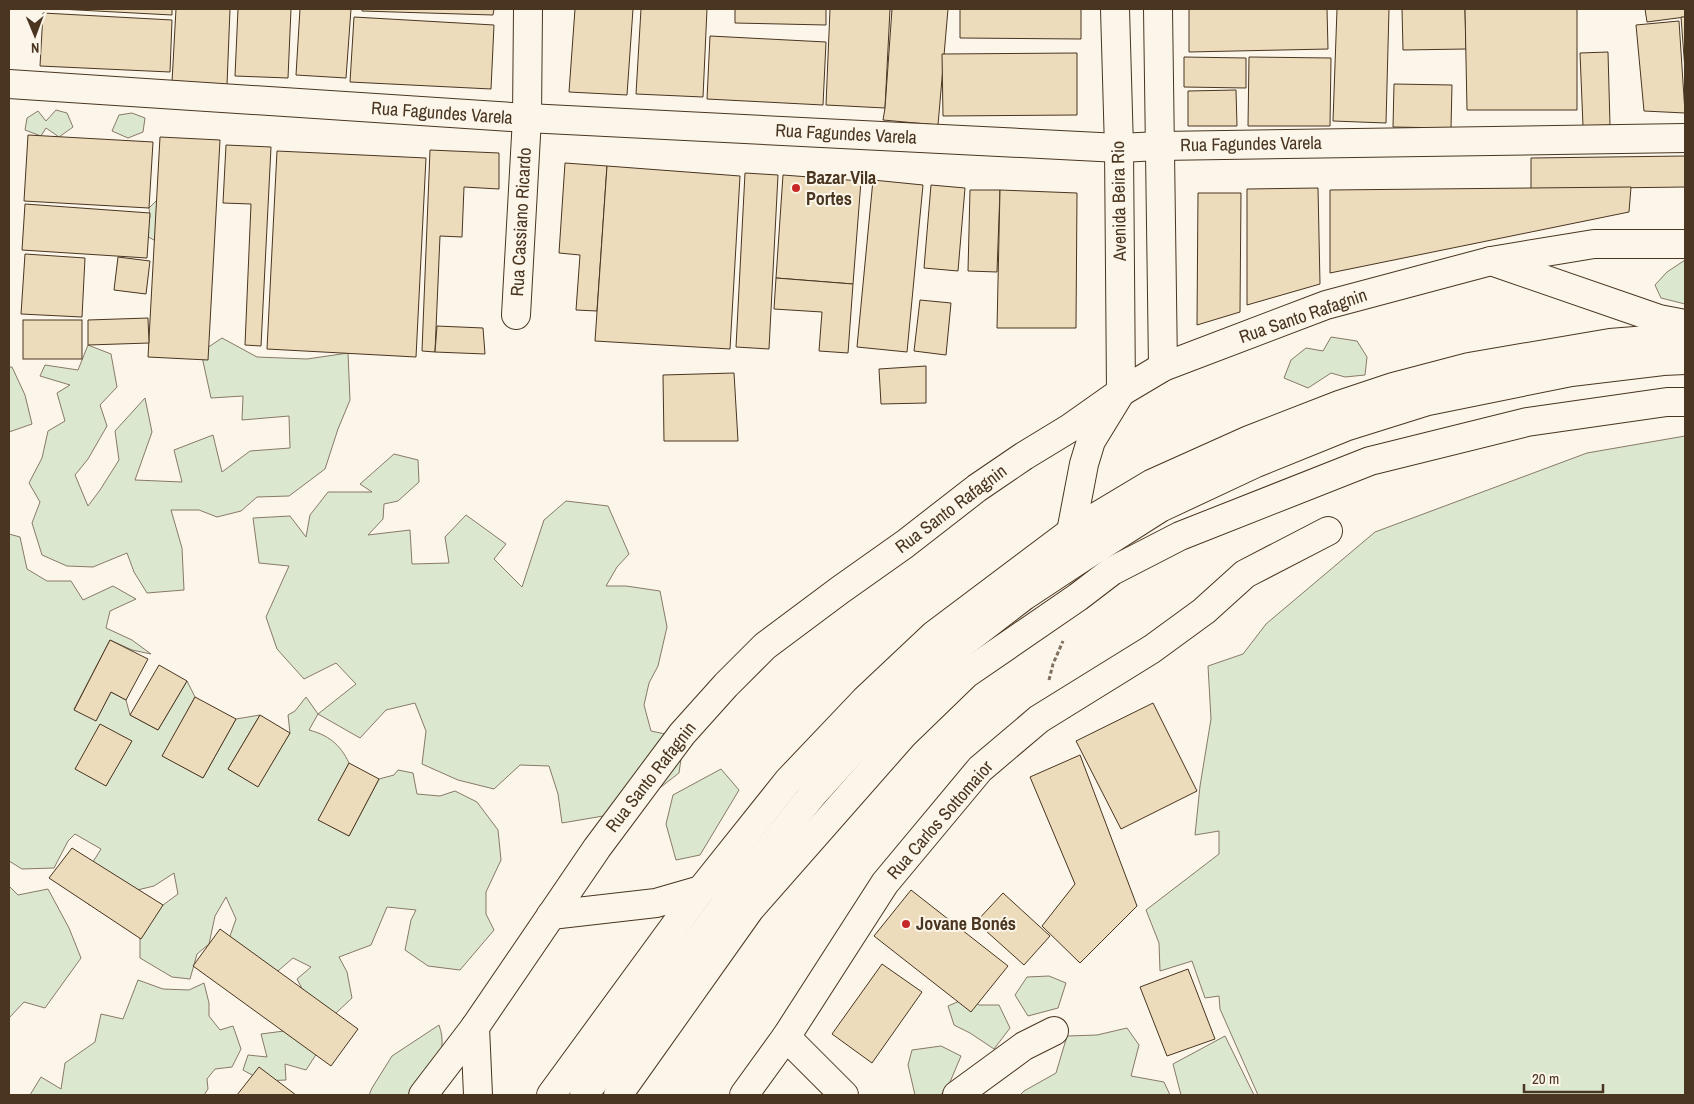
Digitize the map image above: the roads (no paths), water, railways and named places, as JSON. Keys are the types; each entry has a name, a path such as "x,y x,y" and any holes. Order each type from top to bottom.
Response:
{"main road":[{"name":"Rua Cassiano Ricardo","path":"516,315 527,118 528,9"},
{"name":"Avenida Beira Rio","path":"1115,9 1119,148 1121,392"},
{"path":"1158,9 1163,367"},
{"name":"Rua Fagundes Varela","path":"9,84 527,118 1119,148 1685,138"},
{"name":"Rua Santo Rafagnin","path":"423,1095 475,1027 597,848 682,734 765,646 905,544 977,488 1024,456 1070,428 1121,392 1163,367 1326,305 1491,261 1594,244 1685,244"},
{"path":"1491,261 1659,319 1685,324"},
{"path":"551,1095 701,890 788,781 865,700 934,635 1071,532 1160,480 1249,440 1339,405 1393,387 1469,368 1610,343 1685,337"},
{"path":"584,1095 731,896 814,794 885,715 946,656 1024,596 1082,557 1160,508 1256,463 1345,426 1428,401 1571,372 1685,360"},
{"path":"1071,532 1084,464 1091,441 1121,392"},
{"path":"618,1095 750,909 902,735 966,674 1078,597 1112,571 1180,536 1370,461 1528,422 1667,402 1685,402"},
{"name":"Rua Carlos Sottomaior","path":"744,1095 786,1037 885,883 980,769 1039,719 1152,649 1204,611 1245,574 1328,532"},
{"path":"550,915 656,903 701,890"},
{"path":"475,1027 478,1095"},
{"path":"958,1095 1024,1046 1054,1031"},
{"path":"786,1037 844,1095"}],"place":[{"name":"Bazar Vila Portes","path":"796,188"},
{"name":"Jovane Bonés","path":"906,924"}]}
